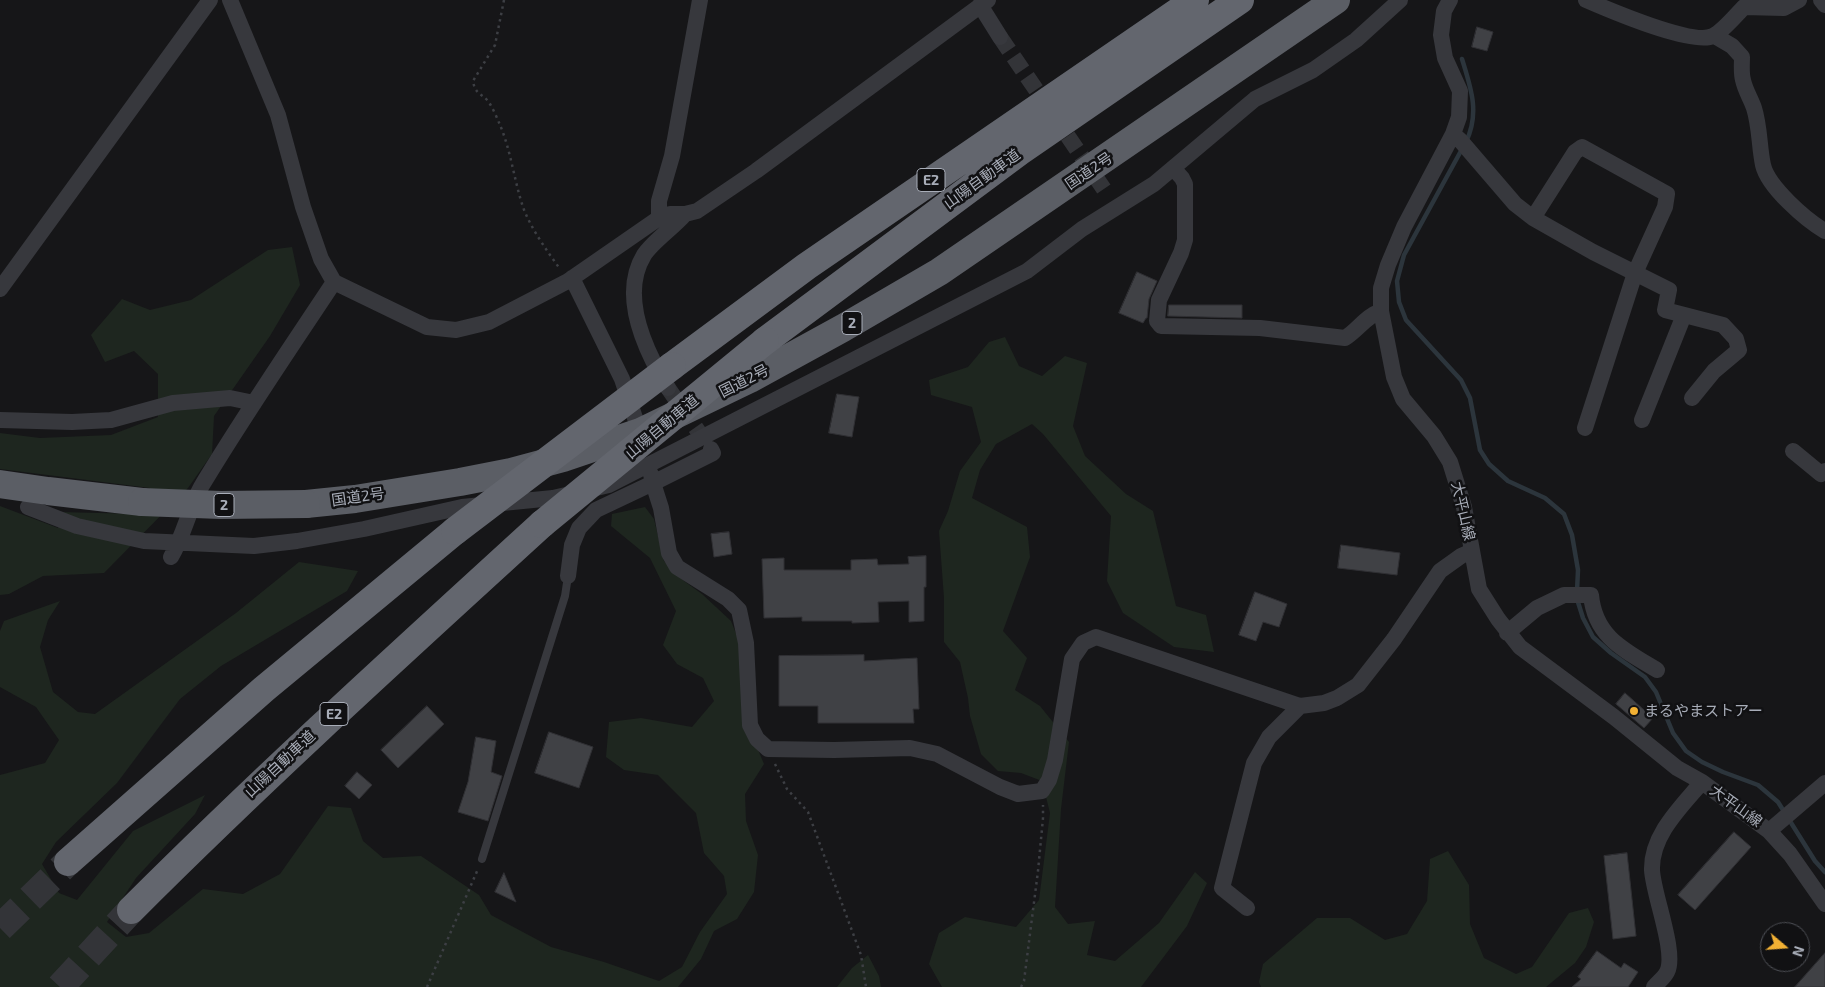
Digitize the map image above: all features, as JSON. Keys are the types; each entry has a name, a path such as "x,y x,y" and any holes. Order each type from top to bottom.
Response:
{"highway":[{"name":"山陽自動車道","path":"68,862 264,689 455,531 670,377 807,266 995,135 1195,0"},
{"name":"山陽自動車道","path":"131,910 211,830 329,718 542,524 765,342 1020,152 1240,0"},
{"name":"国道2号","path":"0,484 142,502 221,506 306,504 355,499 511,472 563,458 640,432 750,379 939,272 1336,0"}],"street":[{"path":"0,289 210,0"},
{"path":"230,0 278,115 303,208 321,259 334,282 427,327 456,330 488,322 570,280 659,218 670,214 697,212 756,171 984,2 1000,37"},
{"path":"659,218 659,201 672,156 700,0"},
{"path":"28,507 77,526 175,550 254,546 297,541 364,529 462,507 553,498 609,485 1027,271 1082,229 1112,201 1154,184 1255,99 1314,70 1356,40 1400,0"},
{"name":"大平山線","path":"1450,0 1444,11 1441,35 1445,58 1460,92 1460,142 1404,227 1388,265 1382,288 1381,311 1394,376 1403,399 1434,436 1450,462 1464,507 1479,589 1507,633 1540,664 1614,717 1677,768 1702,782 1769,830 1790,854 1825,904"},
{"path":"1586,0 1620,15 1686,36 1705,39 1715,36 1744,7 1784,8 1800,0"},
{"path":"1822,0 1825,5"},
{"path":"1715,36 1732,46 1742,57 1742,78 1754,108 1760,134 1763,166 1771,182 1790,202 1825,231"},
{"path":"1460,142 1515,204 1533,218 1593,252 1669,290 1665,310 1723,325 1736,339 1739,350 1714,371 1692,398"},
{"path":"1533,218 1575,152 1582,147 1667,194 1664,207 1635,273 1585,428"},
{"path":"1173,168 1185,184 1185,240 1181,253 1158,300 1157,321 1161,326 1260,328 1345,338 1356,331 1371,314 1381,311"},
{"path":"670,377 652,362 640,330 633,293 644,255 685,214"},
{"path":"570,280 622,379 640,432 661,508 669,553 677,566 728,599 739,610 746,643 750,726 757,739 768,749 910,748 937,754 1000,787 1018,794 1042,791 1049,780 1055,760 1072,659 1083,643 1096,638 1300,706 1324,703 1337,698 1358,685 1394,639 1440,571 1461,556 1472,551"},
{"path":"175,550 200,490 254,403 334,282"},
{"path":"1642,420 1684,315"},
{"path":"0,420 72,422 111,420 173,403 230,398 254,403"},
{"path":"568,576 572,545 579,528 596,510 713,453 711,449"},
{"path":"1793,451 1821,474 1825,471"},
{"path":"1507,633 1537,608 1564,595 1591,595 1592,610 1599,625 1615,643 1657,670"},
{"path":"1246,908 1222,888 1235,834 1254,763 1269,738 1300,706"},
{"path":"1654,987 1668,971 1670,956 1652,870 1656,850 1665,827 1702,782"},
{"path":"1769,830 1825,783"}],"lane":[{"path":"482,860 565,596 568,576"}],"path":[{"path":"504,0 495,45 474,80 474,86 478,94 488,101 501,127 523,208 548,253 570,280"},
{"path":"768,749 787,789 808,812 861,955 866,987"},
{"path":"1021,987 1024,982 1038,871 1043,818 1042,791"},
{"path":"427,987 482,860"}],"shaded area":[{"path":"292,247 300,285 270,336 214,416 212,454 188,488 104,573 43,576 9,594 0,595 0,506 58,528 59,512 139,514 150,488 0,469 0,433 40,438 111,435 158,417 158,374 134,351 105,362 91,335 122,299 150,310 191,300 268,250"},
{"path":"1005,337 1019,366 1042,376 1065,356 1087,363 1073,426 1085,456 1126,494 1153,511 1176,606 1206,615 1214,652 1174,647 1123,613 1107,581 1111,516 1043,434 1032,424 996,444 980,470 972,498 1027,527 1030,557 1003,631 1027,658 1015,690 1040,706 1069,742 1061,809 1055,907 1068,924 1095,921 1087,955 1115,961 1159,923 1195,872 1207,883 1187,926 1141,987 942,987 929,964 939,933 965,917 1016,927 1039,900 1050,813 1042,781 1021,773 998,771 981,754 970,716 960,662 944,642 944,598 939,531 948,511 960,471 981,442 972,407 931,395 929,380 968,367 989,342"},
{"path":"645,507 654,519 664,561 684,581 702,594 731,621 739,641 756,745 764,764 745,794 746,821 758,855 754,892 737,919 714,931 701,959 678,987 0,987 0,775 45,763 59,740 36,707 0,687 0,631 4,621 60,601 48,620 40,647 53,692 78,712 95,714 236,613 299,562 358,571 347,591 221,666 180,699 117,783 56,842 42,864 59,893 77,900 133,831 205,795 195,814 136,878 107,922 126,937 149,933 203,889 243,894 280,874 328,806 351,808 363,841 383,858 421,856 479,895 491,915 551,947 604,962 659,981 682,967 700,932 727,894 724,876 704,853 696,813 658,775 624,770 606,757 609,722 641,718 692,727 714,701 703,678 677,664 663,645 676,611 650,558 611,526 612,514"},
{"path":"1448,851 1469,885 1470,924 1484,958 1516,974 1532,967 1569,913 1588,908 1594,922 1586,947 1575,963 1546,987 1261,987 1259,982 1263,964 1317,918 1350,918 1385,940 1407,934 1427,901 1430,859"},
{"path":"868,955 879,976 881,987 837,987 852,968"}],"building":[{"path":"1477,27 1493,32 1487,51 1472,47"},
{"path":"1137,272 1157,281 1149,299 1147,318 1143,323 1119,313"},
{"path":"1169,305 1242,305 1242,318 1168,316"},
{"path":"837,394 859,397 852,437 829,433"},
{"path":"729,532 732,554 714,557 711,534"},
{"path":"1341,545 1400,553 1397,575 1338,568"},
{"path":"926,556 924,621 909,622 909,601 878,602 879,622 802,621 802,617 764,618 762,559 784,558 784,570 851,570 851,560 877,559 878,565 909,564 908,557"},
{"path":"1255,592 1287,604 1279,627 1263,622 1256,641 1239,635"},
{"path":"864,655 864,661 917,658 919,709 913,709 914,723 818,723 818,706 779,706 779,656"},
{"name":"まるやまストアー","path":"1625,693 1653,718 1644,728 1616,704"},
{"path":"427,706 444,724 398,768 381,750"},
{"path":"549,732 593,747 579,788 535,773"},
{"path":"476,737 496,741 491,772 502,776 488,821 458,812 468,782"},
{"path":"357,772 372,785 359,799 345,786"},
{"path":"1734,832 1751,847 1695,910 1678,895"},
{"path":"1627,853 1636,936 1613,939 1604,856"},
{"path":"504,873 516,902 495,892"},
{"path":"1597,951 1621,968 1624,963 1638,972 1628,987 1572,987 1581,979 1578,977"},
{"path":"1825,953 1825,987 1795,987 1810,972"}],"waterway":[{"path":"1462,59 1473,101 1473,121 1466,142"},
{"path":"1462,149 1404,255 1397,281 1399,302 1406,320 1461,380 1470,398 1480,450 1489,464 1508,481 1545,498 1564,514 1572,535 1578,570 1577,591"},
{"path":"1577,599 1583,618 1593,637 1611,653 1645,677 1656,692 1673,733 1686,751 1702,762 1723,772 1758,785 1778,802 1815,861 1825,872"}],"tunnel":[{"path":"1000,37 1108,195"},
{"path":"668,388 709,447"},
{"path":"0,928 68,862"},
{"path":"60,987 131,910"}],"place":[{"name":"まるやまストアー","path":"1634,711"}]}
